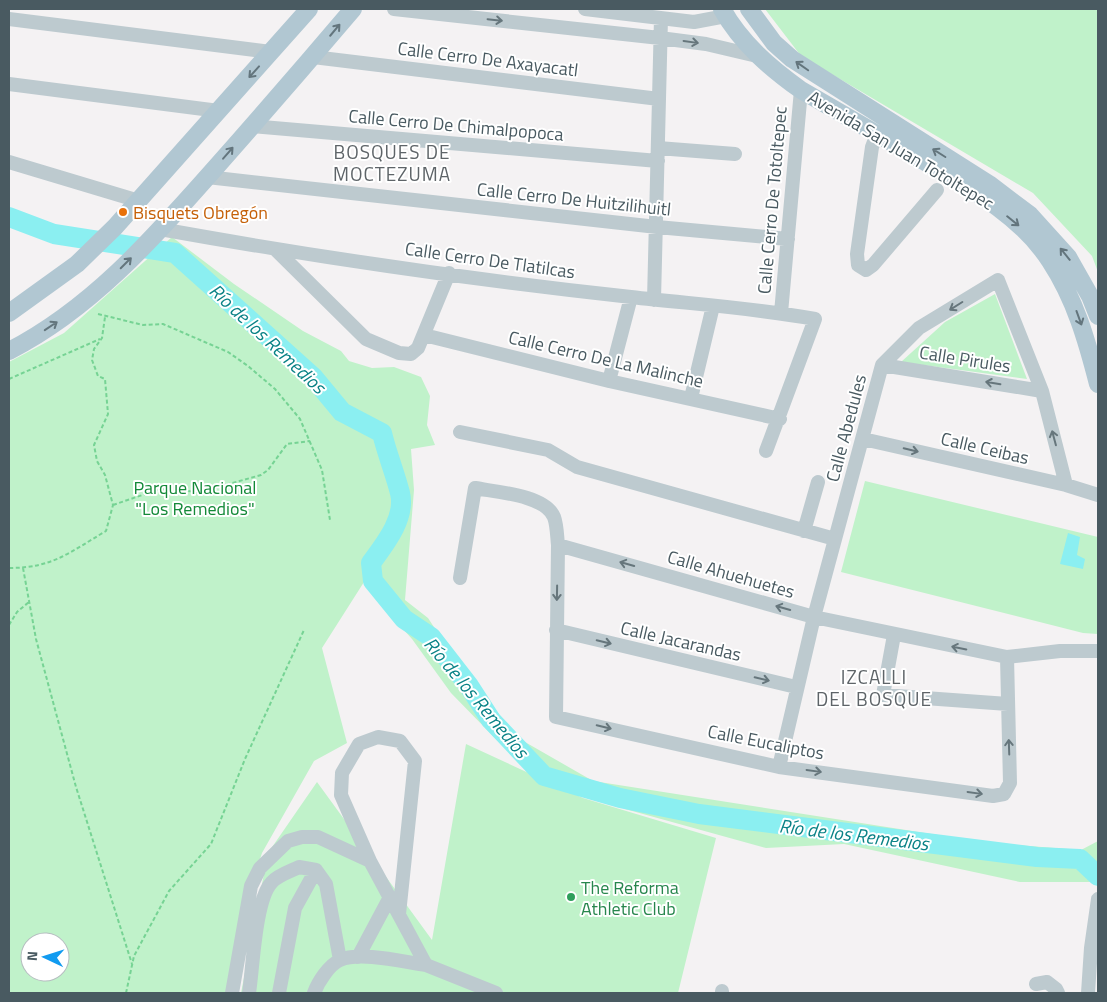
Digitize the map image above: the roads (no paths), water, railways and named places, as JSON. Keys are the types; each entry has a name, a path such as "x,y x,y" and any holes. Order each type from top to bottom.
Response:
{"main road":[{"path":"10,311 76,264 115,227 309,9"},
{"path":"9,351 31,339 72,311 104,286 207,177 353,9"},
{"name":"Avenida San Juan Totoltepec","path":"749,9 774,43 792,60 989,184 1030,215 1068,257 1090,296 1098,316"},
{"name":"Avenida San Juan Totoltepec","path":"724,12 757,56 801,90 983,196 1030,237 1050,259 1069,293 1086,336 1098,384"}],"street":[{"path":"394,9 660,38 706,44 757,56"},
{"path":"585,9 694,22 724,12"},
{"path":"654,300 661,18"},
{"path":"9,19 271,52"},
{"name":"Calle Cerro De Axayacatl","path":"313,57 659,98"},
{"path":"9,84 218,111"},
{"name":"Calle Cerro De Totoltepec","path":"781,313 801,90"},
{"name":"Calle Cerro De Chimalpopoca","path":"252,126 658,155 735,154"},
{"path":"877,134 872,147 857,254 858,265 861,269 866,270 872,265 938,190"},
{"path":"9,162 139,201"},
{"name":"Calle Cerro De Huitzilihuitl","path":"207,177 657,227 788,239"},
{"name":"Calle Cerro De Tlatilcas","path":"154,235 631,298 781,313 815,319 780,418"},
{"path":"276,250 366,339 399,353 411,354 418,348 449,273"},
{"name":"Calle Abedules","path":"779,767 796,687 882,365 919,328 998,280 1042,391 1066,485"},
{"path":"609,381 631,298"},
{"path":"691,398 713,306"},
{"name":"Calle Cerro De La Malinche","path":"424,335 609,381 780,418"},
{"name":"Calle Pirules","path":"882,365 1042,391"},
{"path":"766,451 780,418"},
{"path":"460,432 548,450 577,467 835,539"},
{"name":"Calle Ceibas","path":"863,440 1066,485 1098,495"},
{"path":"804,531 818,482"},
{"name":"Calle Eucaliptos","path":"460,578 475,488 537,501 546,507 554,517 558,545 556,717 779,767 992,796 1004,794 1010,783 1007,657"},
{"name":"Calle Ahuehuetes","path":"558,545 814,617 894,635 1007,657 1060,651 1098,651"},
{"name":"Calle Jacarandas","path":"556,630 796,687"},
{"path":"894,635 883,695 1008,704"},
{"path":"399,914 414,761 400,741 378,737 359,744 342,773 341,795 370,861 426,965"},
{"path":"232,993 251,886 260,868 288,841 302,837 318,837 370,861"},
{"path":"250,993 260,912 272,882 299,867 316,870 326,884 340,960"},
{"path":"279,993 295,908 316,870"},
{"path":"358,957 390,897"},
{"path":"1088,993 1098,900"},
{"path":"314,993 328,970 340,960 358,957 426,965 496,993"},
{"path":"1036,984 1047,982 1058,993"}],"water":[{"path":"1068,533 1080,537 1077,555 1085,559 1083,569 1060,564"}],"waterway":[{"name":"Río de los Remedios","path":"9,217 54,234 175,253 313,377 342,412 382,433 401,502 400,512 393,530 371,563 373,581 404,619 431,637 469,686 491,720 544,776 620,798 699,814 1037,857 1080,859 1098,876"}],"place":[{"name":"Bisquets Obregón","path":"123,212"},
{"name":"The Reforma Athletic Club","path":"571,897"}],"district":[{"name":"BOSQUES DE MOCTEZUMA","path":"392,162"},
{"name":"IZCALLI DEL BOSQUE","path":"874,687"}],"park label":[{"name":"Parque Nacional \"Los Remedios\"","path":"195,497"}]}
